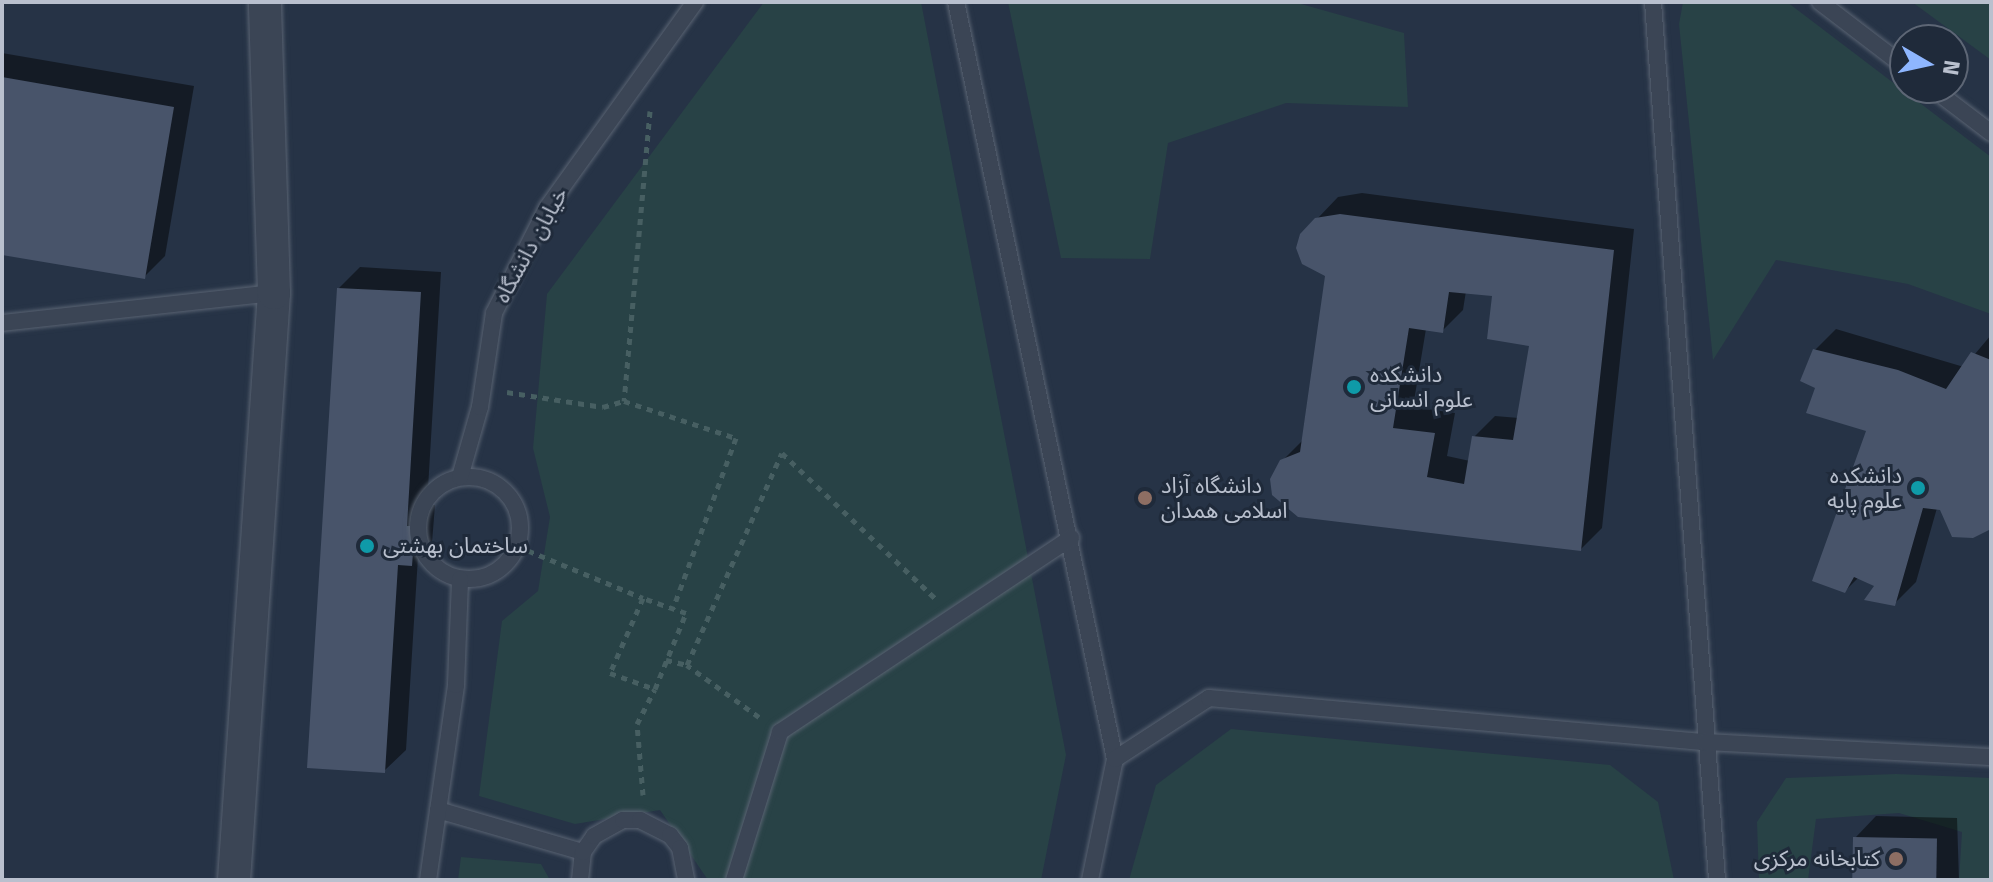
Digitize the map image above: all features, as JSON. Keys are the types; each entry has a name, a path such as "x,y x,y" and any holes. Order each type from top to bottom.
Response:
{"street":[{"path":"234,880 274,293 265,2"}],"lane":[{"name":"خیابان دانشگاه","path":"460,477 483,388 494,313 547,208 695,2"},
{"path":"956,2 1115,759 1090,880"},
{"path":"1653,2 1717,880"},
{"path":"1820,2 1889,55"},
{"path":"1953,104 1991,133"},
{"path":"2,323 274,293"},
{"path":"460,477 495,484 508,495 517,511 517,546 494,573 460,579 432,564 418,536 423,504 432,492 460,477"},
{"path":"734,880 780,732 1071,538"},
{"path":"428,880 456,685 460,579"},
{"path":"1115,759 1209,698 1705,742 1991,757"},
{"path":"438,810 583,852"},
{"path":"580,880 583,852 607,826 640,820 675,841 686,880"}],"path":[{"path":"624,401 650,157 651,62"},
{"path":"483,388 603,407 624,401 736,438 673,608"},
{"path":"687,665 782,453 955,616"},
{"path":"517,546 686,613 637,724 644,785 640,820"},
{"path":"643,598 610,673 655,689"},
{"path":"666,660 687,665 780,732"}],"green space":[{"path":"764,2 921,2 1066,755 1041,880 708,880 660,810 575,824 479,796 502,621 538,591 550,517 533,448 547,294"},
{"path":"1008,2 1294,2 1404,33 1408,107 1286,103 1168,143 1150,259 1061,258"},
{"path":"1683,2 1787,2 1889,80 1889,104 1921,104 1991,157 1991,314 1908,284 1776,260 1713,360 1679,24"},
{"path":"1912,2 1991,2 1991,60 1969,44 1969,24 1942,24"},
{"path":"1231,729 1610,765 1658,802 1674,880 1129,880 1156,785"},
{"path":"1896,774 1991,778 1991,880 1959,880 1962,832 1899,813 1816,819 1808,880 1759,880 1757,822 1786,778"},
{"path":"461,857 541,864 550,880 458,880"}],"building":[{"path":"2,77 174,107 145,279 2,255"},
{"name":"دانشکده علوم انسانی","path":"1340,214 1614,250 1581,551 1298,517 1272,495 1270,479 1280,460 1300,452 1325,276 1302,264 1296,248 1300,234 1315,218","holes":["1449,292 1492,296 1487,339 1529,346 1513,440 1472,436 1464,484 1427,477 1435,433 1393,428 1409,328 1443,333"]},
{"name":"ساختمان بهشتی","path":"337,288 421,292 407,526 415,526 412,566 398,565 385,773 307,768"},
{"name":"دانشکده علوم پایه","path":"1813,349 1898,370 1946,389 1971,352 1991,360 1991,529 1973,538 1952,537 1940,510 1923,508 1895,606 1864,600 1874,586 1854,577 1845,593 1812,581 1866,431 1806,413 1815,388 1800,381"},
{"name":"کتابخانه مرکزی","path":"1853,837 1937,838 1936,880 1852,880"}],"place":[{"name":"دانشکده علوم انسانی","path":"1354,387"},
{"name":"دانشکده علوم پایه","path":"1918,488"},
{"name":"دانشگاه آزاد اسلامی همدان","path":"1145,498"},
{"name":"ساختمان بهشتی","path":"367,546"},
{"name":"کتابخانه مرکزی","path":"1896,859"}]}
